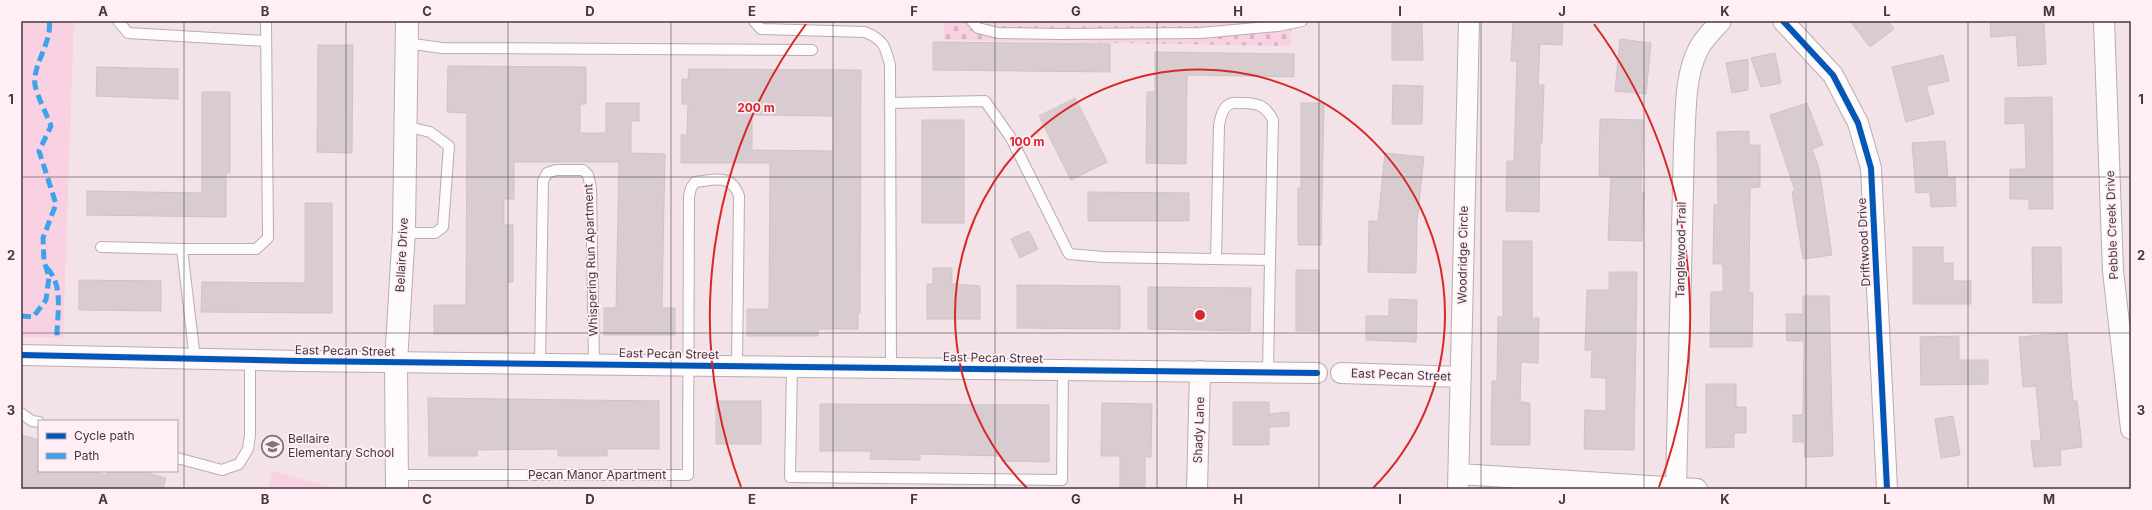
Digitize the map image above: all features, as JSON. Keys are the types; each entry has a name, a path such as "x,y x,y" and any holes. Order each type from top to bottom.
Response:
{"street":[{"name":"Bellaire Drive","path":"397,482 396,362 403,232 407,21"},
{"name":"Woodridge Circle","path":"1458,482 1469,21"},
{"name":"Tanglewood Trail","path":"1676,488 1684,144 1688,89 1692,68 1698,49 1722,21"},
{"name":"Driftwood Drive","path":"1783,21 1833,75 1858,123 1871,168 1887,489"},
{"name":"Pebble Creek Drive","path":"2104,21 2113,271 2131,429"},
{"name":"East Pecan Street","path":"21,354 250,360 1317,373"},
{"name":"Shady Lane","path":"1197,489 1200,371"},
{"name":"East Pecan Street","path":"1341,373 1461,377"},
{"path":"1458,482 1696,489"}],"lane":[{"path":"118,21 128,33 266,41"},
{"path":"101,247 256,249 268,238 266,21"},
{"path":"754,21 761,29 865,32 877,37 884,45 890,65 891,368"},
{"path":"972,21 978,28 998,33 1142,34 1201,33 1278,26 1302,21"},
{"path":"406,42 442,48 812,50"},
{"path":"890,102 985,101 1011,138 1069,254 1103,257 1270,260"},
{"path":"1216,259 1220,122 1226,108 1230,104 1251,103 1262,106 1269,111 1273,120 1268,372"},
{"path":"403,232 435,233 443,227 449,146 430,132 405,126"},
{"name":"Whispering Run Apartment","path":"540,364 543,181 547,173 556,170 583,170 588,175 592,188 594,364"},
{"path":"688,366 690,188 695,182 721,179 728,180 735,186 739,196 737,366"},
{"path":"182,249 195,359"},
{"path":"178,458 222,470 239,464 248,449 250,435 250,360"},
{"name":"Pecan Manor Apartment","path":"397,482 688,475 688,366"},
{"path":"792,367 790,477 1062,480 1063,370"},
{"path":"21,413 32,421 38,422"}],"green space":[{"path":"21,21 74,21 63,338 21,337"},
{"path":"944,21 1292,21 1290,46 944,40"},
{"path":"272,471 335,488 335,489 268,489"}],"building":[{"path":"1392,21 1422,21 1423,60 1392,60"},
{"path":"1513,21 1563,21 1562,45 1540,44 1538,85 1544,85 1542,143 1540,143 1539,212 1506,211 1507,161 1514,161 1517,61 1511,61"},
{"path":"1850,21 1888,21 1894,29 1870,47"},
{"path":"1990,21 2044,21 2046,64 2018,66 2016,35 1991,37"},
{"path":"1620,39 1651,43 1646,94 1615,91"},
{"path":"933,42 1110,44 1110,72 933,70"},
{"path":"318,45 353,45 352,153 317,152"},
{"path":"1155,52 1294,54 1294,77 1187,75 1186,164 1146,163 1147,92 1155,92"},
{"path":"1775,53 1781,83 1761,87 1751,58"},
{"path":"1943,55 1949,81 1926,86 1934,114 1906,122 1892,67"},
{"path":"1748,59 1748,90 1732,93 1726,63"},
{"path":"448,66 586,67 586,104 580,104 580,133 606,133 606,103 639,103 639,121 631,121 631,153 665,154 662,308 675,308 675,335 604,335 604,308 616,308 619,162 514,162 514,199 504,199 504,225 513,225 513,282 507,282 507,334 434,334 434,305 466,305 467,113 447,112"},
{"path":"97,67 178,69 178,99 96,96"},
{"path":"689,69 861,70 860,313 858,313 858,329 818,329 818,336 747,336 747,309 769,309 770,163 681,163 681,135 687,135 688,104 682,104 682,79 688,79","holes":["752,115 833,116 833,151 752,150"]},
{"path":"1393,85 1423,86 1422,124 1392,124"},
{"path":"202,92 230,92 230,173 226,173 226,217 87,215 87,191 202,193"},
{"path":"2052,97 2053,209 2029,209 2029,199 2010,199 2010,169 2026,169 2025,123 2005,124 2005,98"},
{"path":"1075,98 1107,162 1071,180 1039,116"},
{"path":"1301,103 1324,103 1321,245 1298,245 1298,188 1301,188"},
{"path":"1807,103 1823,145 1812,149 1819,168 1832,255 1803,259 1792,192 1795,191 1770,115"},
{"path":"1600,119 1643,120 1641,193 1644,193 1642,241 1608,240 1611,176 1599,176"},
{"path":"922,120 964,120 964,223 922,223"},
{"path":"1749,131 1749,145 1760,145 1760,187 1750,188 1749,292 1753,293 1752,347 1710,347 1711,292 1723,292 1723,264 1713,264 1714,205 1718,205 1717,132"},
{"path":"1945,141 1948,178 1955,177 1956,206 1931,207 1930,192 1916,193 1912,143"},
{"path":"1385,153 1424,157 1417,222 1416,273 1368,272 1369,221 1378,221"},
{"path":"1088,192 1189,193 1189,221 1088,221"},
{"path":"305,203 332,203 332,313 201,312 202,282 305,283"},
{"path":"1029,231 1038,249 1020,258 1011,239"},
{"path":"1503,241 1532,241 1532,318 1539,318 1538,363 1521,362 1520,402 1530,403 1530,445 1491,445 1492,381 1497,381 1498,317 1503,317"},
{"path":"1913,247 1943,247 1943,263 1953,263 1953,281 1971,281 1971,304 1913,304"},
{"path":"2032,247 2061,247 2062,303 2033,303"},
{"path":"933,268 952,268 952,284 980,286 980,319 927,319 927,284 933,284"},
{"path":"1296,270 1319,270 1319,331 1296,331"},
{"path":"1609,272 1637,272 1634,450 1584,449 1585,410 1606,411 1606,378 1591,377 1592,350 1585,350 1587,290 1609,290"},
{"path":"79,280 161,281 161,311 79,310"},
{"path":"1017,285 1120,286 1120,329 1017,328"},
{"path":"1148,287 1251,288 1250,331 1148,329"},
{"path":"1803,296 1829,296 1833,456 1805,457 1804,442 1793,442 1793,415 1803,415 1804,341 1787,341 1786,314 1803,314"},
{"path":"1389,299 1417,300 1416,342 1366,340 1366,316 1389,316"},
{"path":"2067,333 2073,401 2077,401 2082,447 2060,450 2061,465 2034,467 2031,441 2041,440 2036,386 2023,387 2019,337"},
{"path":"1959,336 1959,360 1988,360 1988,384 1921,385 1920,337"},
{"path":"1706,384 1736,384 1736,407 1746,407 1746,433 1734,433 1734,447 1706,448"},
{"path":"428,398 659,401 659,449 607,449 607,456 558,456 558,449 477,450 477,456 429,456"},
{"path":"716,401 761,401 761,444 716,444"},
{"path":"1233,402 1269,402 1269,414 1289,412 1289,426 1269,427 1269,445 1233,445"},
{"path":"1102,403 1152,404 1151,457 1145,457 1145,489 1120,489 1120,456 1101,456"},
{"path":"820,404 1049,405 1049,462 1002,461 1002,456 920,454 920,460 870,459 871,451 820,451"},
{"path":"1953,416 1960,455 1941,458 1935,419"},
{"path":"21,435 38,440 38,472 95,472 106,475 107,472 151,472 150,474 166,478 163,489 21,489"}],"marked path":[{"path":"21,316 33,317 46,300 49,277 44,261 43,238 56,204 39,151 51,126 35,85 36,69 46,45 49,21"},
{"path":"47,268 56,283 58,291 57,336"}],"cycle path":[{"path":"1783,21 1833,75 1858,123 1871,168 1887,489"},
{"path":"21,355 299,361 1317,373"}],"place":[{"name":"Bellaire Elementary School","path":"272,446"}]}
